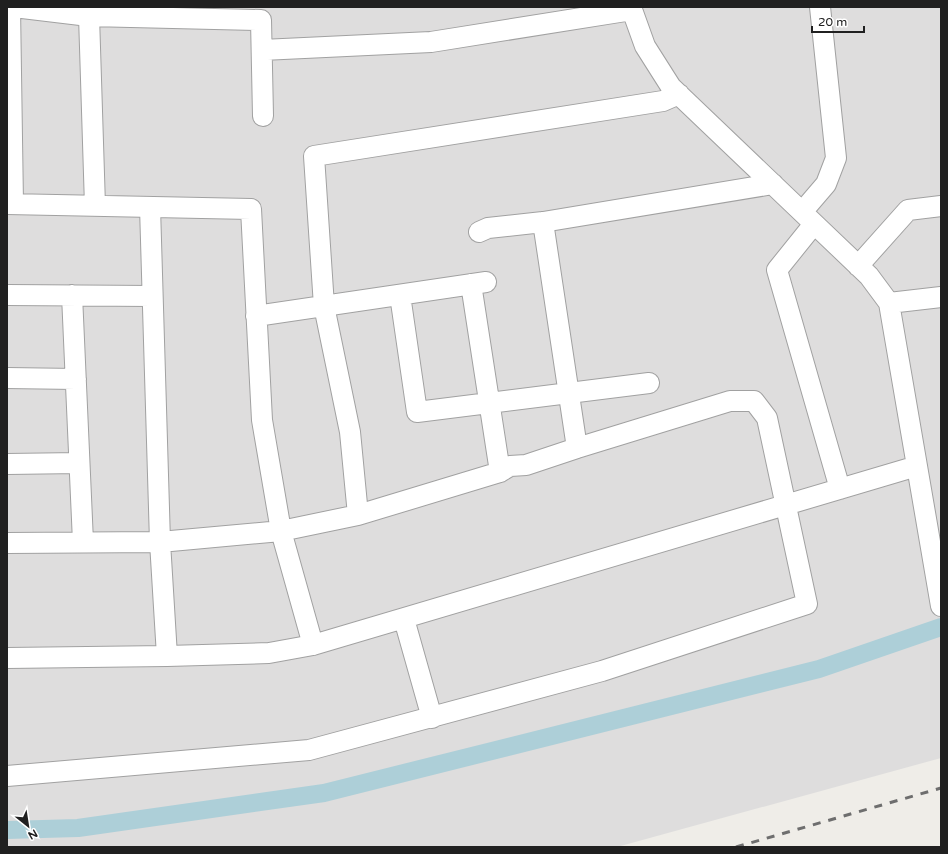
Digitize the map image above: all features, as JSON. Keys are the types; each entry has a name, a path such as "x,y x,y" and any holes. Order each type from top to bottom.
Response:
{"street":[{"path":"10,7 10,204 251,209 262,420 281,531 314,645"},
{"path":"14,7 89,16 261,20 262,116"},
{"path":"820,7 836,158 826,184 777,270 840,489"},
{"path":"262,50 431,42 631,8 645,46 671,87 869,276 888,303 917,466 938,565 940,599"},
{"path":"89,16 95,206"},
{"path":"358,515 350,432 324,306 314,156 663,101 679,94"},
{"path":"479,232 488,228 543,222 773,184"},
{"path":"858,266 908,210 941,206"},
{"path":"150,207 160,542 167,656"},
{"path":"543,222 567,394 577,448"},
{"path":"256,316 478,283 489,404 500,472"},
{"path":"7,295 152,296"},
{"path":"72,295 83,542"},
{"path":"400,295 417,412 649,383"},
{"path":"888,303 941,297"},
{"path":"7,378 76,379"},
{"path":"7,543 160,542 281,531 358,515 500,472 510,466 526,465 730,401 754,401 767,418 808,604 602,671 309,750 7,776"},
{"path":"7,464 79,463"},
{"path":"7,658 269,653 314,645 917,466"},
{"path":"404,619 432,718"}],"shaded area":[{"path":"7,7 941,7 941,758 617,847 7,847"}],"waterway":[{"path":"7,830 78,828 324,793 819,669 941,627"}],"railway":[{"path":"736,847 941,788"}]}
